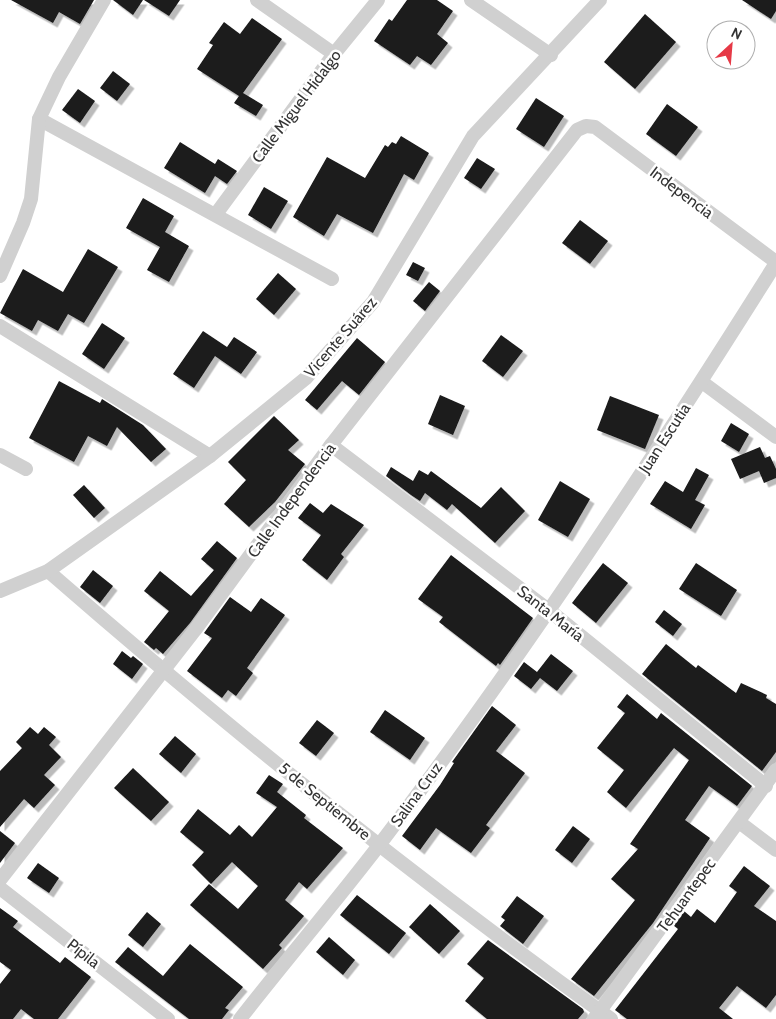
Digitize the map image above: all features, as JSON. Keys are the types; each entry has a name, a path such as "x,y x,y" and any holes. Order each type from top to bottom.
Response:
{"street":[{"path":"0,276 23,223 31,198 39,119 58,77 104,0"},
{"path":"257,0 334,54"},
{"name":"Calle Miguel Hidalgo","path":"216,214 334,54 378,0"},
{"path":"471,0 551,55"},
{"name":"Vicente Suárez","path":"0,591 48,571 210,456 306,378 373,302 472,136 551,55 600,0"},
{"path":"39,119 332,279"},
{"name":"Indepencia","path":"586,126 595,128 776,263"},
{"name":"Calle Independencia","path":"0,880 163,671 331,445 576,130 586,126"},
{"name":"Juan Escutia","path":"550,611 702,382 776,263"},
{"path":"0,326 210,456"},
{"path":"702,382 776,437"},
{"name":"Santa María","path":"331,445 550,611 766,786"},
{"path":"0,455 26,469"},
{"name":"5 de Septiembre","path":"48,571 163,671 379,845 602,1016"},
{"name":"Salina Cruz","path":"240,1019 379,845 550,611"},
{"name":"Tehuantepec","path":"602,1016 776,770"},
{"path":"739,822 776,850"},
{"name":"Pípila","path":"0,888 168,1019"}],"building":[{"path":"11,0 94,0 80,24 59,12 53,23"},
{"path":"113,0 143,0 133,15"},
{"path":"144,0 180,0 169,16"},
{"path":"407,0 437,0 453,11 437,34 448,43 431,65 417,56 410,65 374,41 389,19 392,21"},
{"path":"742,0 776,0 776,11 771,19"},
{"path":"645,14 676,42 635,89 604,62"},
{"path":"252,18 282,39 243,93 263,105 256,116 234,103 239,96 197,69 213,45 209,43 224,22 240,34"},
{"path":"113,71 130,84 117,101 100,88"},
{"path":"78,89 95,101 80,123 62,110"},
{"path":"536,98 564,116 544,147 516,129"},
{"path":"667,104 698,127 676,156 646,134"},
{"path":"401,136 429,153 414,180 404,174 373,233 337,214 324,236 293,217 327,157 365,178 385,145 388,147 392,142 396,144"},
{"path":"180,142 215,164 218,159 237,171 227,184 215,176 205,193 164,168"},
{"path":"477,158 495,169 481,189 464,178"},
{"path":"264,187 288,201 271,229 248,215"},
{"path":"143,198 174,216 165,232 189,246 169,282 147,270 160,247 126,228"},
{"path":"580,220 608,241 590,264 562,243"},
{"path":"88,249 118,267 84,323 68,314 58,331 38,320 32,331 0,313 23,269 63,292"},
{"path":"413,262 425,268 418,281 406,275"},
{"path":"278,273 296,289 274,315 256,299"},
{"path":"429,282 440,291 425,311 413,301"},
{"path":"102,323 125,338 104,369 82,354"},
{"path":"203,331 227,347 234,337 257,352 241,374 215,356 194,388 173,374"},
{"path":"501,335 523,351 503,377 482,361"},
{"path":"357,338 385,362 359,395 342,381 317,410 305,400"},
{"path":"59,381 100,403 102,399 143,425 166,449 151,462 117,427 107,446 88,436 74,462 29,438"},
{"path":"440,395 465,406 453,435 428,424"},
{"path":"610,396 659,415 645,449 597,430"},
{"path":"274,416 299,440 288,450 305,464 275,502 249,527 224,504 246,480 228,462"},
{"path":"731,423 749,434 739,452 721,441"},
{"path":"760,447 765,458 770,456 776,469 776,478 764,483 759,471 740,479 731,459"},
{"path":"391,467 413,481 419,470 428,475 431,471 481,508 501,487 525,511 495,543 452,504 447,510 425,493 420,501 411,495 386,476"},
{"path":"696,468 709,475 695,500 705,505 691,529 650,504 665,481 683,492"},
{"path":"560,481 590,499 568,537 538,520"},
{"path":"84,485 105,508 94,518 73,495"},
{"path":"310,503 323,513 331,504 364,525 341,554 344,557 327,580 302,560 321,535 298,518"},
{"path":"217,541 237,558 190,623 163,654 156,648 154,650 144,642 169,611 144,591 160,571 191,596 214,570 201,559"},
{"path":"451,555 533,618 500,665 498,663 496,666 439,622 443,617 418,599"},
{"path":"603,563 628,583 596,623 572,603"},
{"path":"696,563 737,590 721,616 679,589"},
{"path":"93,570 113,586 100,603 80,587"},
{"path":"230,597 251,612 261,598 285,615 247,668 253,673 236,696 228,690 222,698 187,671 212,638 204,633"},
{"path":"664,610 682,624 673,636 655,622"},
{"path":"666,644 696,668 698,665 736,693 741,683 767,695 766,698 776,704 776,752 762,771 642,674"},
{"path":"122,651 131,658 133,656 143,664 132,679 113,664"},
{"path":"551,654 573,671 557,691 540,678 531,689 514,676 524,662 537,672"},
{"path":"627,694 657,719 661,713 752,786 737,806 709,786 685,820 710,838 653,923 594,996 571,979 635,900 611,879 638,849 630,844 689,760 674,748 626,808 607,792 624,770 597,748 625,713 617,707"},
{"path":"492,706 516,725 496,751 525,773 486,825 490,828 471,853 436,828 420,850 402,836 440,785 454,763 452,762"},
{"path":"385,710 425,738 410,760 370,732"},
{"path":"317,720 334,733 316,756 299,743"},
{"path":"30,727 38,734 44,727 56,737 49,745 61,757 44,775 55,785 34,808 24,799 0,827 0,771 22,748 16,742"},
{"path":"175,736 196,754 181,773 159,754"},
{"path":"133,768 169,802 151,821 114,788"},
{"path":"269,775 283,784 277,792 306,815 304,818 343,848 307,889 299,882 285,900 304,916 279,945 282,948 263,969 190,905 209,884 238,909 258,886 232,862 211,884 192,865 204,852 180,832 198,809 230,835 239,825 252,837 277,807 256,793"},
{"path":"573,826 590,839 572,863 555,850"},
{"path":"0,831 15,843 0,863"},
{"path":"38,863 59,878 49,893 27,878"},
{"path":"744,866 770,886 754,906 776,921 776,995 766,1008 737,986 719,1008 733,1019 627,1019 615,1010 678,929 673,925 684,911 691,917 697,909 715,923 737,892 729,886"},
{"path":"357,895 406,933 389,954 340,915"},
{"path":"517,896 544,916 523,944 500,926 505,920 501,917"},
{"path":"430,904 460,931 439,954 409,927"},
{"path":"0,908 18,921 13,927 60,963 65,957 91,977 58,1019 34,1019 21,1009 13,1019 0,1019 0,984 11,970 0,962"},
{"path":"147,912 161,924 143,947 128,935"},
{"path":"329,937 355,960 343,975 316,952"},
{"path":"488,940 583,1009 584,1012 578,1019 487,1019 465,1001 484,978 467,964"},
{"path":"190,944 243,987 225,1008 229,1010 222,1019 189,1019 115,962 128,947 163,976"}]}
